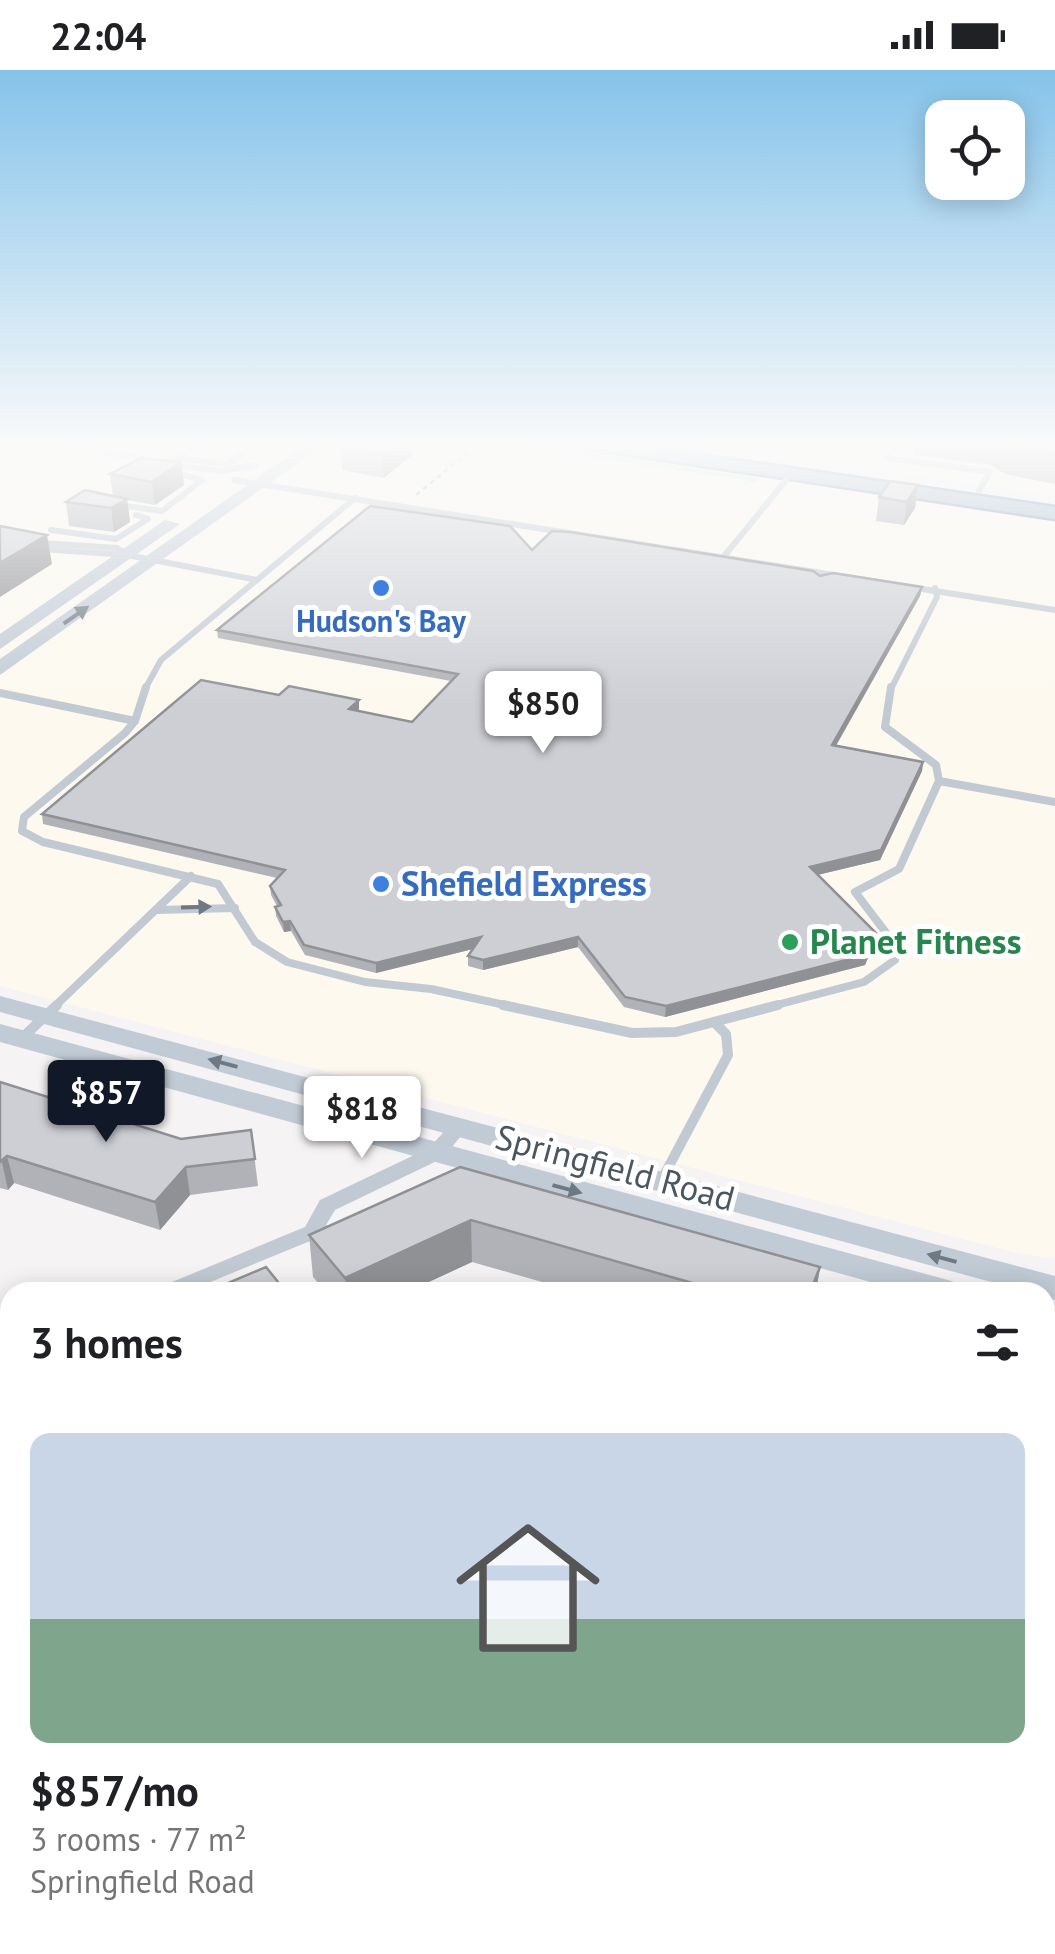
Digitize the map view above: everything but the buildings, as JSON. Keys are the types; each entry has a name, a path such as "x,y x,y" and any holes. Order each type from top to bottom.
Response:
{"main road":[{"path":"0,643 158,531"},
{"path":"0,668 189,531"},
{"name":"Springfield Road","path":"0,1004 1034,1282"},
{"name":"Springfield Road","path":"11,1036 911,1282"}],"street":[{"path":"313,1232 327,1205 436,1153 460,1126"},
{"path":"472,1184 504,1172"},
{"path":"190,1282 313,1232 338,1234 354,1228"}],"lane":[{"path":"49,531 28,544 126,555 257,580"},
{"path":"58,531 116,539 130,531"},
{"path":"316,531 154,667 135,721 24,817 20,826 33,839 218,884 255,942 269,954 366,982 432,989 632,1034 660,1034 714,1022 864,982 889,968 895,949 892,937 858,904 855,892 862,885 899,870 940,781 936,765 885,727 891,686 937,597 935,588"},
{"path":"569,531 1055,610"},
{"path":"725,555 745,531"},
{"path":"0,693 135,721"},
{"path":"940,781 1055,802"},
{"path":"11,1036 48,1016 191,876"},
{"path":"157,910 235,908"},
{"path":"662,1181 728,1055 726,1034 714,1022"}],"shaded area":[{"path":"0,531 1055,531 1055,1259 1016,1253 0,986"}],"place":[{"name":"Hudson's Bay","path":"381,588"},
{"name":"Shefield Express","path":"381,884"},
{"name":"Planet Fitness","path":"790,942"}]}
